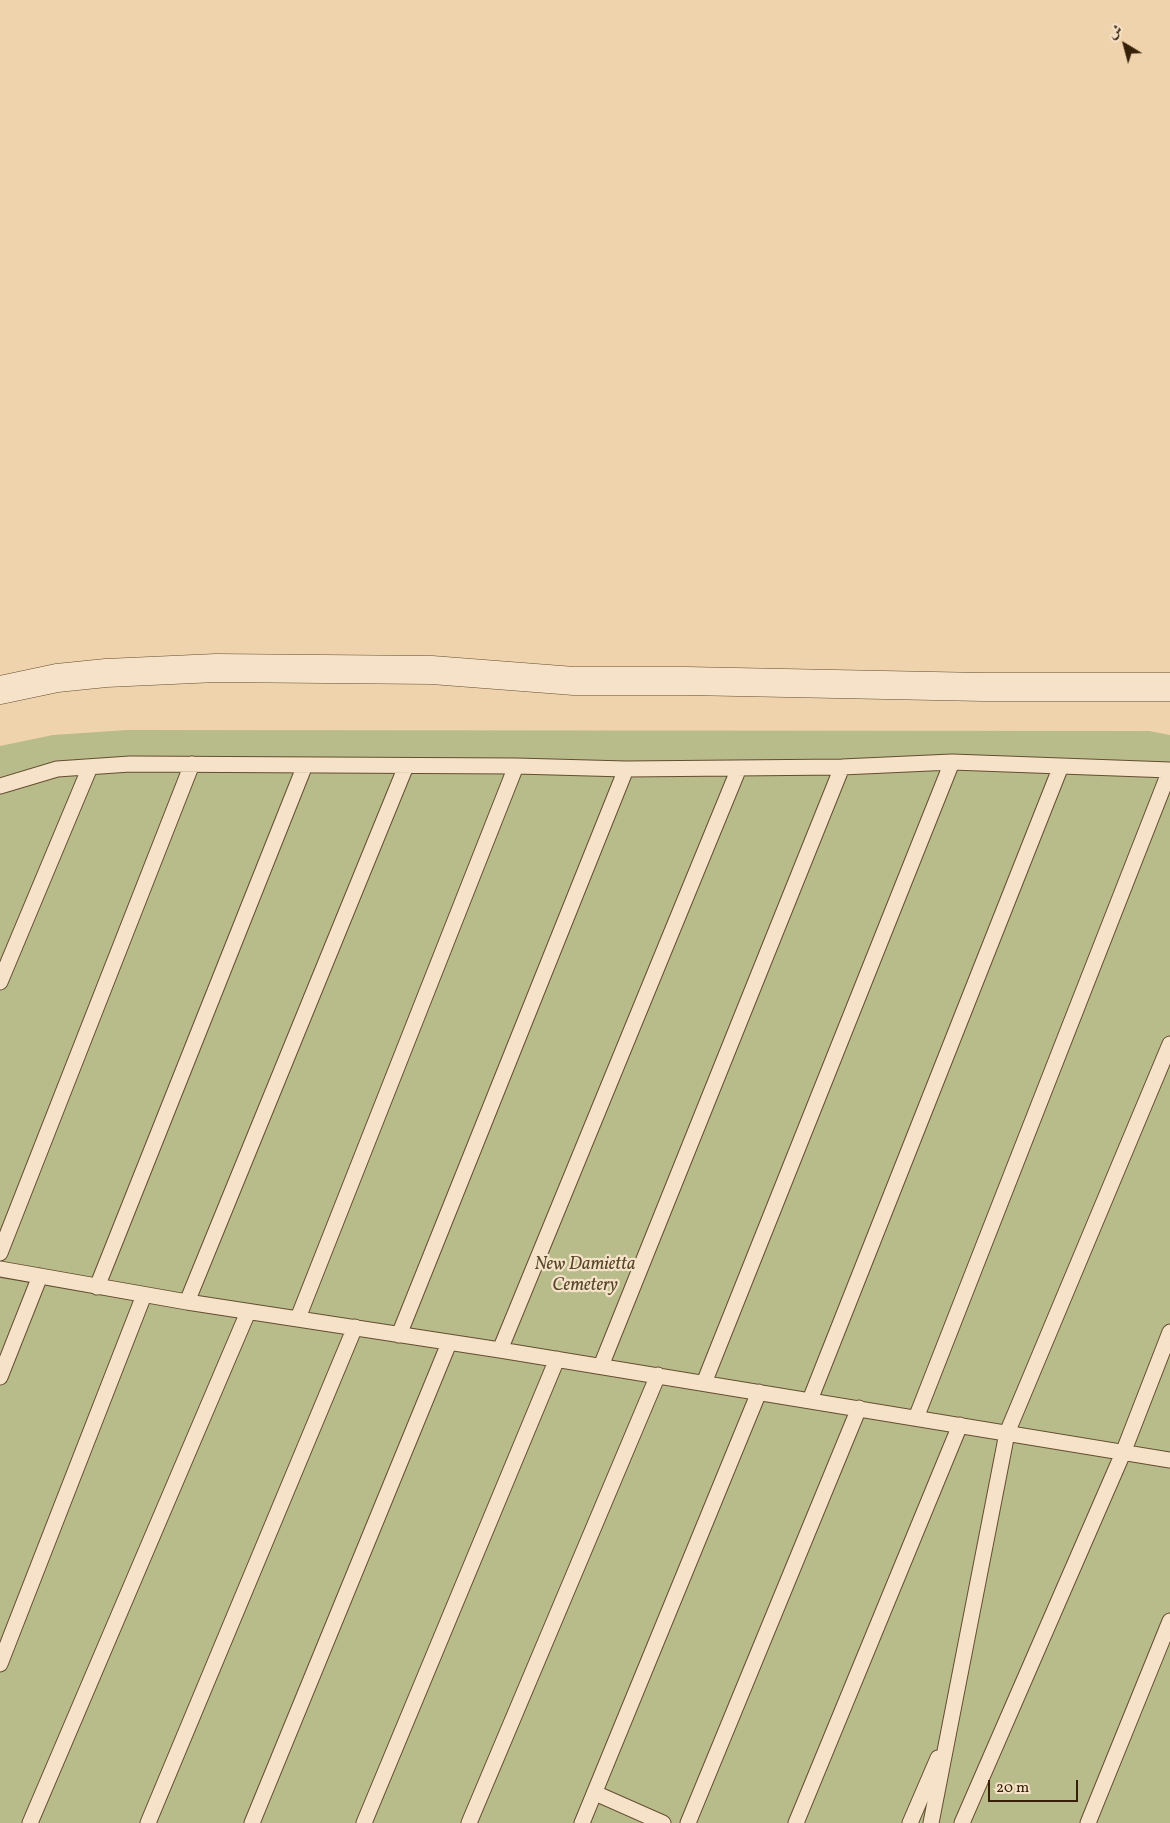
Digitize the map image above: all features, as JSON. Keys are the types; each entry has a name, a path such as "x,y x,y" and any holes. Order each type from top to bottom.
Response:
{"street":[{"path":"0,690 56,678 216,668 432,670 574,681 696,681 983,687 1170,687"}],"lane":[{"path":"704,1383 952,762"},
{"path":"0,786 57,769 130,764 516,766 626,770 952,762 1170,770 916,1418"},
{"path":"0,1253 192,764"},
{"path":"96,1287 305,765"},
{"path":"187,1302 406,766"},
{"path":"298,1318 516,766"},
{"path":"601,1366 842,766"},
{"path":"810,1400 1061,766"},
{"path":"0,982 90,767"},
{"path":"500,1350 739,768"},
{"path":"399,1335 626,770"},
{"path":"931,1823 1007,1432 1170,1044"},
{"path":"0,1269 248,1312 298,1318 658,1375 1170,1460"},
{"path":"0,1377 40,1276"},
{"path":"0,1664 144,1295"},
{"path":"30,1823 248,1312"},
{"path":"148,1823 355,1328"},
{"path":"962,1823 1123,1453 1170,1332"},
{"path":"252,1823 448,1343"},
{"path":"364,1823 557,1359"},
{"path":"469,1823 658,1375"},
{"path":"582,1823 759,1392"},
{"path":"688,1823 859,1408"},
{"path":"796,1823 960,1425"},
{"path":"1088,1823 1170,1621"},
{"path":"910,1823 950,1729"},
{"path":"595,1793 663,1823"}],"green space":[{"name":"New Damietta Cemetery","path":"127,730 1149,731 1170,735 1170,1823 0,1823 0,746 53,735"}]}
